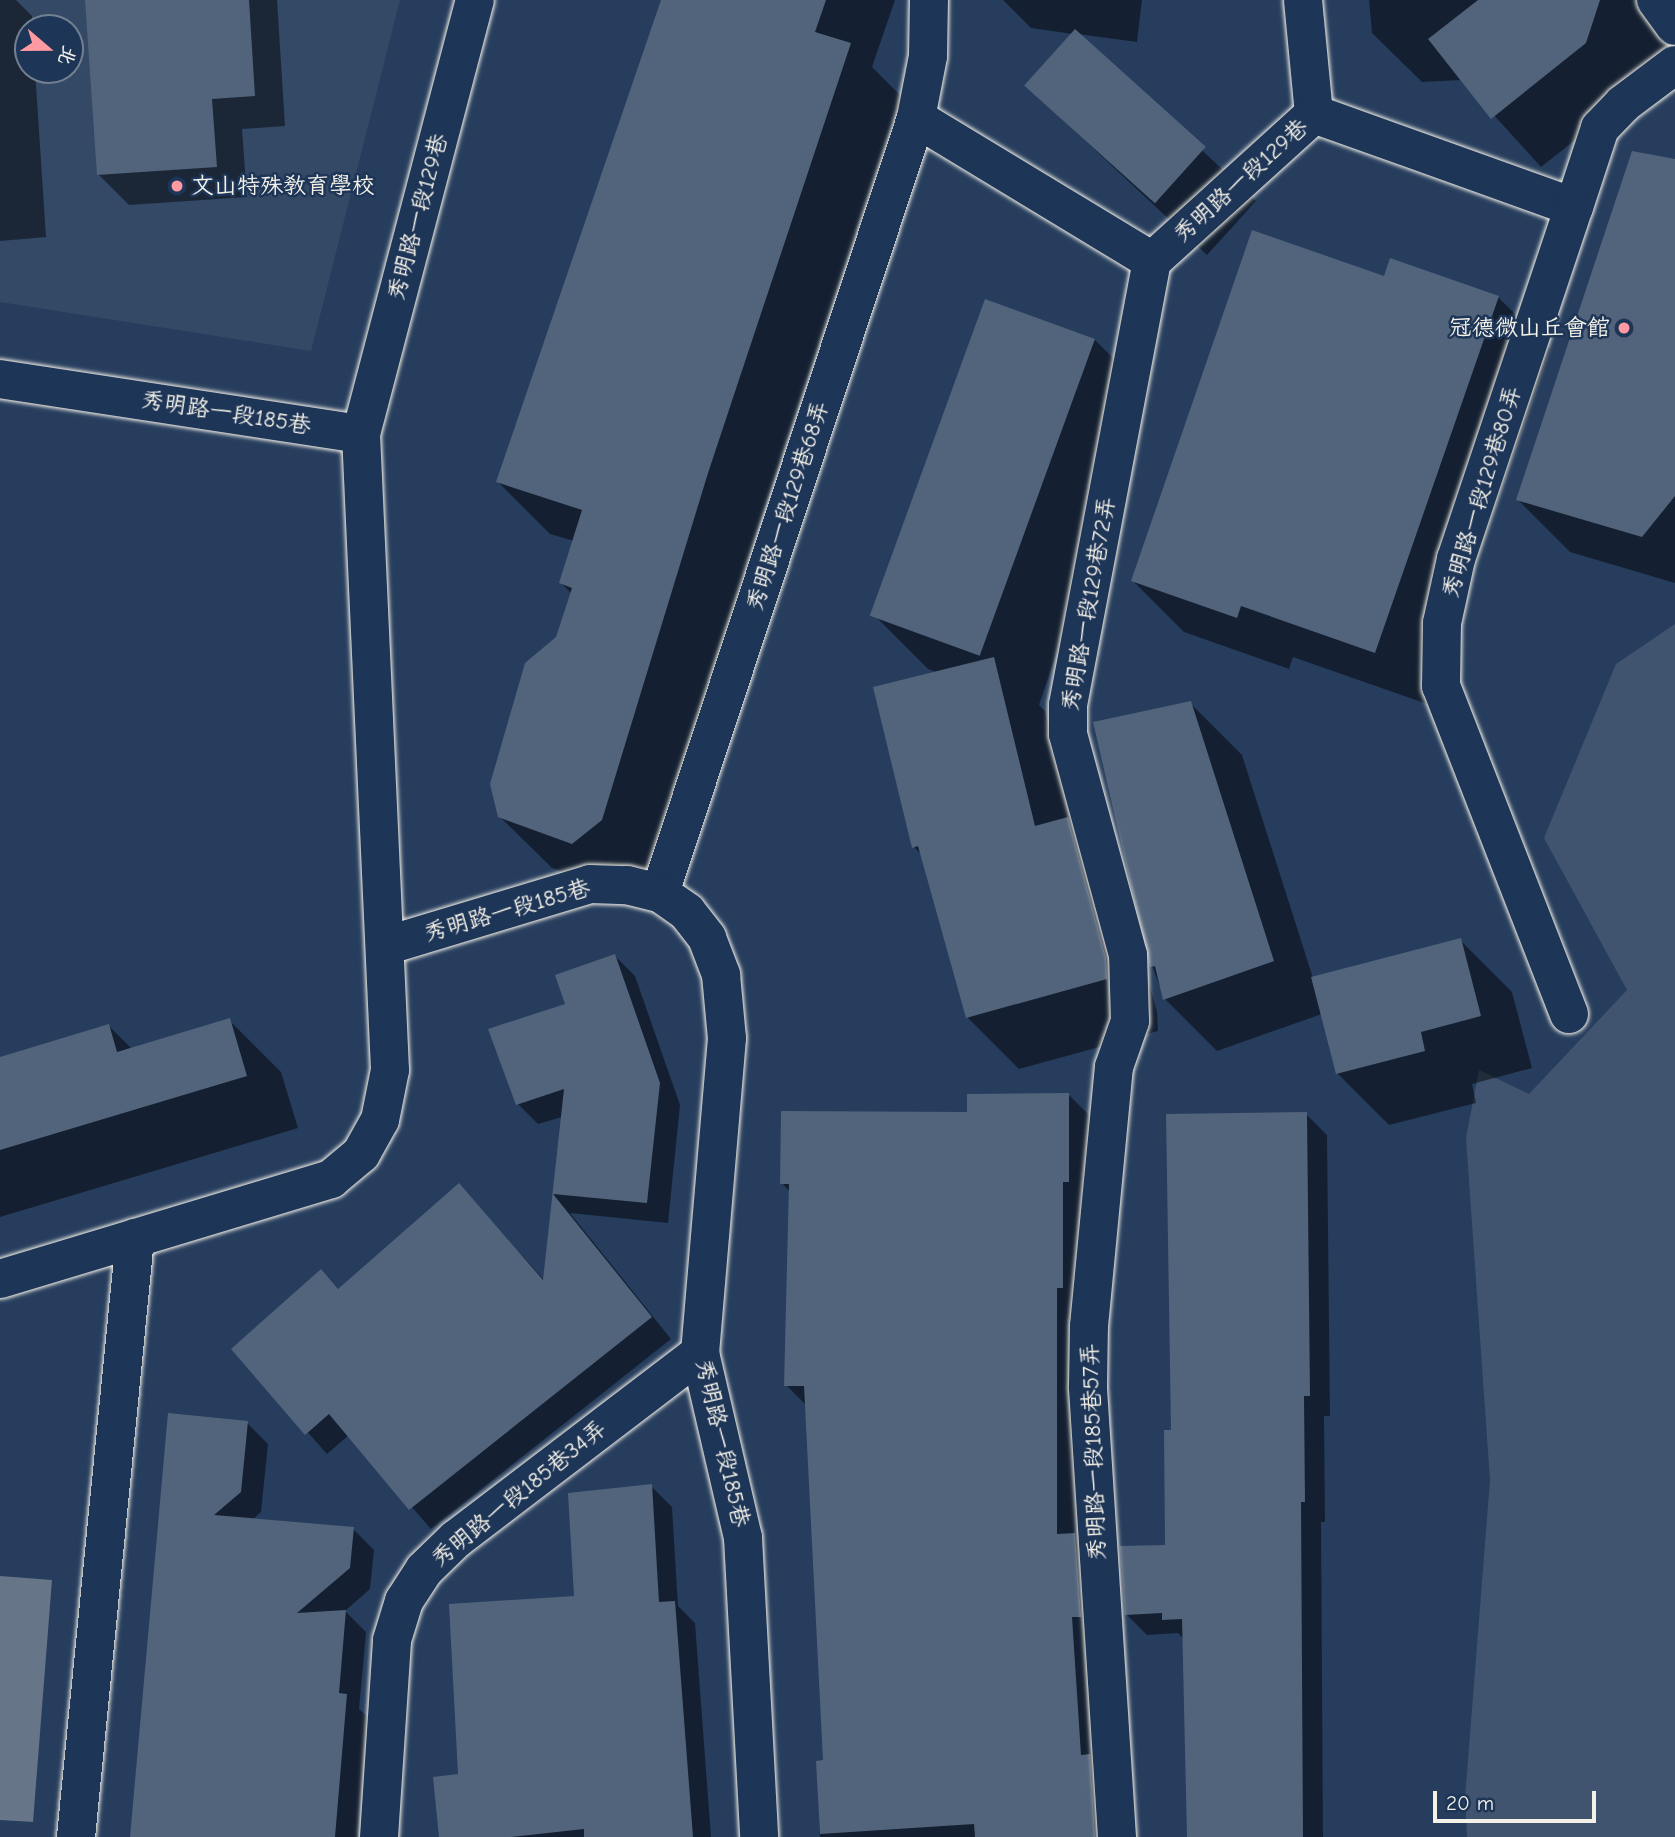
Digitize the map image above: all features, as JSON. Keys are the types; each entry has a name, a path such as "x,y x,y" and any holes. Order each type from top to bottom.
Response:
{"lane":[{"name":"秀明路一段129巷","path":"361,434 475,0"},
{"path":"916,118 928,56 929,0"},
{"path":"1303,0 1314,114"},
{"path":"1656,0 1675,26"},
{"path":"1574,207 1600,128 1623,104 1675,65"},
{"name":"秀明路一段129巷","path":"916,118 1152,261 1314,114 1574,207"},
{"name":"秀明路一段129巷68弄","path":"660,893 916,118"},
{"name":"秀明路一段129巷80弄","path":"1569,1014 1441,686 1443,623 1456,559 1574,207"},
{"name":"秀明路一段129巷72弄","path":"1114,1067 1130,1021 1128,955 1068,734 1068,705 1152,261"},
{"name":"秀明路一段185巷","path":"0,379 361,434"},
{"path":"0,1279 331,1179 361,1154 380,1120 390,1070 361,434"},
{"name":"秀明路一段185巷","path":"385,946 590,884 627,885 660,893 687,912 707,938 721,975 727,1038 700,1353 743,1538 759,1837"},
{"name":"秀明路一段185巷57弄","path":"1114,1067 1089,1326 1088,1387 1117,1837"},
{"path":"76,1837 135,1238"},
{"name":"秀明路一段185巷34弄","path":"379,1837 392,1640 404,1601 424,1570 456,1539 700,1353"}],"shaded area":[{"name":"文山特殊教育學校","path":"0,0 400,0 311,351 0,302"},
{"path":"1675,624 1675,1837 1467,1837 1465,1798 1490,1480 1466,1138 1479,1070 1529,1094 1627,990 1544,838 1616,664"},
{"path":"0,1576 52,1580 33,1822 0,1820"}],"building":[{"path":"85,0 249,0 255,96 212,99 217,167 97,175"},
{"path":"661,0 826,0 815,32 851,43 708,473 602,820 572,844 498,817 490,784 525,663 556,637 572,588 559,583 582,510 496,482"},
{"path":"1478,0 1600,0 1586,43 1491,119 1428,39"},
{"path":"1075,29 1206,147 1155,203 1024,85"},
{"name":"冠德微山丘會館","path":"1632,151 1675,159 1675,496 1642,537 1516,500"},
{"path":"1252,230 1384,276 1390,258 1499,296 1375,653 1241,606 1237,618 1131,581"},
{"path":"985,299 1095,339 980,656 870,616"},
{"path":"994,657 1035,826 1068,817 1106,958 1107,979 966,1018 918,846 912,848 873,687"},
{"path":"1191,701 1274,961 1163,1000 1155,966 1150,967 1093,722"},
{"path":"1461,938 1481,1016 1421,1032 1425,1051 1336,1074 1311,977"},
{"path":"615,954 660,1083 647,1203 553,1194 652,1317 409,1510 329,1414 305,1435 231,1349 321,1269 338,1289 459,1183 543,1280 564,1089 516,1105 488,1029 565,1004 555,975"},
{"path":"230,1018 247,1076 0,1150 0,1057 109,1024 117,1052"},
{"path":"1069,1093 1069,1182 1063,1182 1063,1288 1057,1288 1057,1534 1075,1533 1081,1617 1072,1617 1081,1755 1090,1754 1095,1837 975,1837 974,1824 820,1834 816,1761 823,1760 804,1386 784,1386 789,1184 780,1184 781,1111 967,1112 967,1094"},
{"path":"1307,1112 1310,1396 1304,1396 1305,1502 1301,1502 1303,1837 1187,1837 1182,1619 1162,1620 1162,1613 1125,1615 1120,1546 1165,1545 1164,1430 1171,1430 1166,1114"},
{"path":"168,1413 248,1421 241,1492 214,1515 354,1527 350,1568 297,1613 346,1610 339,1693 347,1694 335,1837 130,1837"},
{"path":"652,1484 659,1602 675,1601 693,1837 584,1837 584,1829 511,1837 439,1837 433,1777 458,1774 449,1604 574,1596 568,1493"}],"place":[{"name":"文山特殊教育學校","path":"177,186"},
{"name":"冠德微山丘會館","path":"1624,328"}]}
